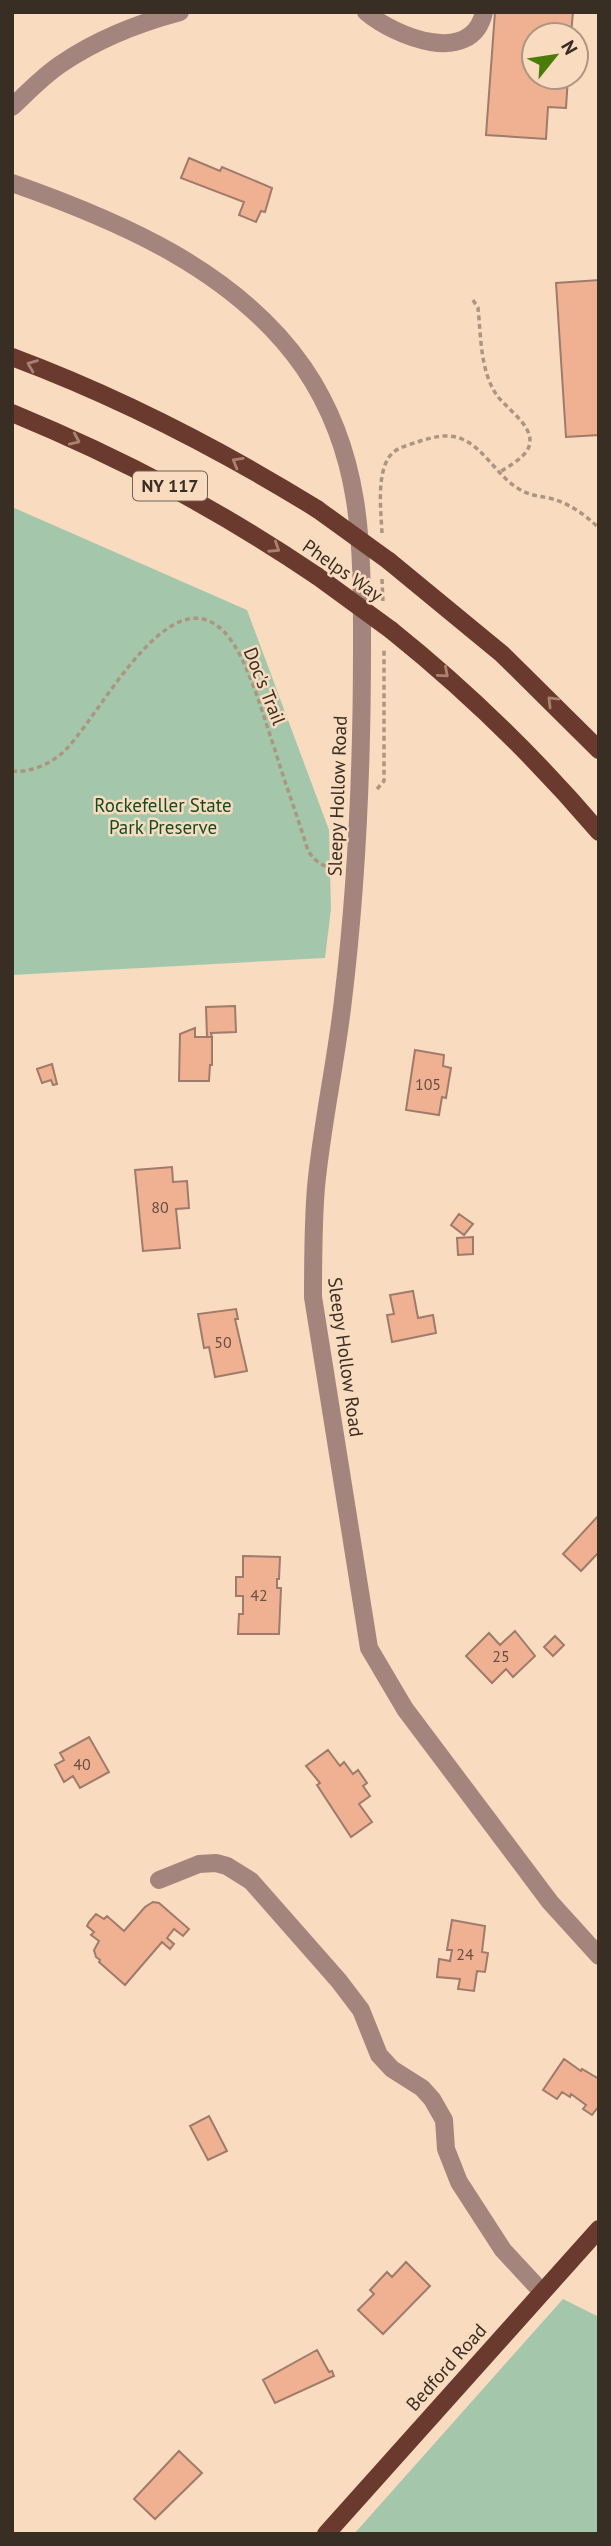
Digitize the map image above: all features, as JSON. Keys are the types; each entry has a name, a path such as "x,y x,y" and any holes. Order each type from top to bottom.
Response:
{"main road":[{"name":"Phelps Way","path":"12,357 180,430 317,509 389,561 502,654 599,751"},
{"name":"Phelps Way","path":"12,413 155,477 244,528 317,576 391,630 467,693 550,776 599,832"},
{"name":"Bedford Road","path":"326,2534 599,2228"}],"street":[{"path":"12,107 61,64 92,46 152,20 180,12"},
{"path":"366,12 383,25 439,44 449,44 469,35 478,27 484,12"},
{"name":"Sleepy Hollow Road","path":"12,183 166,249 198,268 256,313 303,367 336,426 347,457 359,520 362,585 362,692 355,869 343,1003 316,1185 313,1297 369,1648 405,1709 550,1902 599,1955"},
{"path":"159,1880 199,1864 216,1863 227,1866 251,1881 361,2010 379,2055 392,2069 422,2088 432,2099 444,2120 446,2149 459,2182 503,2250 541,2292"}],"path":[{"path":"473,300 478,308 485,371 495,393 528,432 530,443 526,453 500,472 530,496 566,503 599,528"},
{"name":"Doc's Trail","path":"12,771 21,772 45,765 63,753 136,656 169,628 197,619 220,629 240,654 258,699 308,851 317,863 325,867 340,868 340,860"}],"green space":[{"name":"Rockefeller State Park Preserve","path":"12,507 247,610 329,830 331,909 325,958 12,975"},
{"path":"563,2299 599,2317 599,2534 354,2534"}],"building":[{"path":"495,12 573,12 572,21 520,21 520,91 567,91 566,108 548,107 546,139 486,135"},
{"path":"189,158 220,171 222,167 272,188 265,212 261,211 256,222 239,215 244,202 181,178"},
{"path":"599,280 599,435 566,437 556,283"},
{"path":"235,1006 236,1032 211,1033 212,1037 207,1037 206,1007"},
{"path":"195,1028 195,1037 212,1037 209,1081 179,1081 180,1034"},
{"path":"415,1050 444,1055 443,1066 451,1068 446,1098 442,1097 439,1115 406,1110"},
{"path":"52,1064 57,1084 53,1085 51,1080 42,1083 37,1069"},
{"path":"172,1167 173,1182 187,1181 189,1208 176,1209 180,1248 143,1251 135,1170"},
{"path":"459,1214 473,1224 464,1235 451,1225"},
{"path":"473,1237 473,1254 458,1255 457,1238"},
{"path":"413,1291 418,1318 433,1315 436,1333 392,1342 387,1315 394,1314 390,1295"},
{"path":"236,1309 238,1319 235,1319 247,1371 215,1377 209,1347 204,1348 198,1314"},
{"path":"599,1515 599,1552 581,1571 563,1554"},
{"path":"243,1556 280,1557 277,1579 277,1588 281,1588 279,1634 238,1634 239,1614 243,1614 243,1596 236,1596 236,1577 243,1577"},
{"path":"515,1631 535,1656 513,1677 506,1669 492,1683 466,1656 489,1633 500,1645"},
{"path":"555,1636 564,1645 553,1656 544,1647"},
{"path":"89,1737 109,1772 80,1788 73,1776 64,1782 55,1765 64,1760 60,1753"},
{"path":"328,1750 340,1766 344,1762 353,1774 358,1770 367,1783 363,1786 370,1796 359,1804 372,1822 351,1837 317,1785 320,1783 306,1766"},
{"path":"153,1902 159,1903 189,1929 183,1936 174,1929 167,1938 174,1944 170,1949 162,1942 125,1985 99,1962 94,1950 99,1941 91,1935 94,1932 87,1926 96,1914 104,1919 107,1916 124,1931 145,1907"},
{"path":"452,1920 485,1926 482,1952 488,1953 485,1972 477,1971 474,1991 458,1989 460,1979 437,1977 439,1959 450,1961 452,1950 447,1950"},
{"path":"564,2059 599,2079 599,2106 592,2115 583,2109 586,2105 571,2094 570,2097 562,2092 557,2099 543,2090"},
{"path":"209,2116 227,2151 208,2160 190,2126"},
{"path":"406,2262 430,2286 383,2334 358,2310 374,2294 370,2290 387,2272 392,2277"},
{"path":"317,2350 334,2376 275,2403 263,2380"},
{"path":"179,2451 202,2473 155,2519 134,2499"}]}
